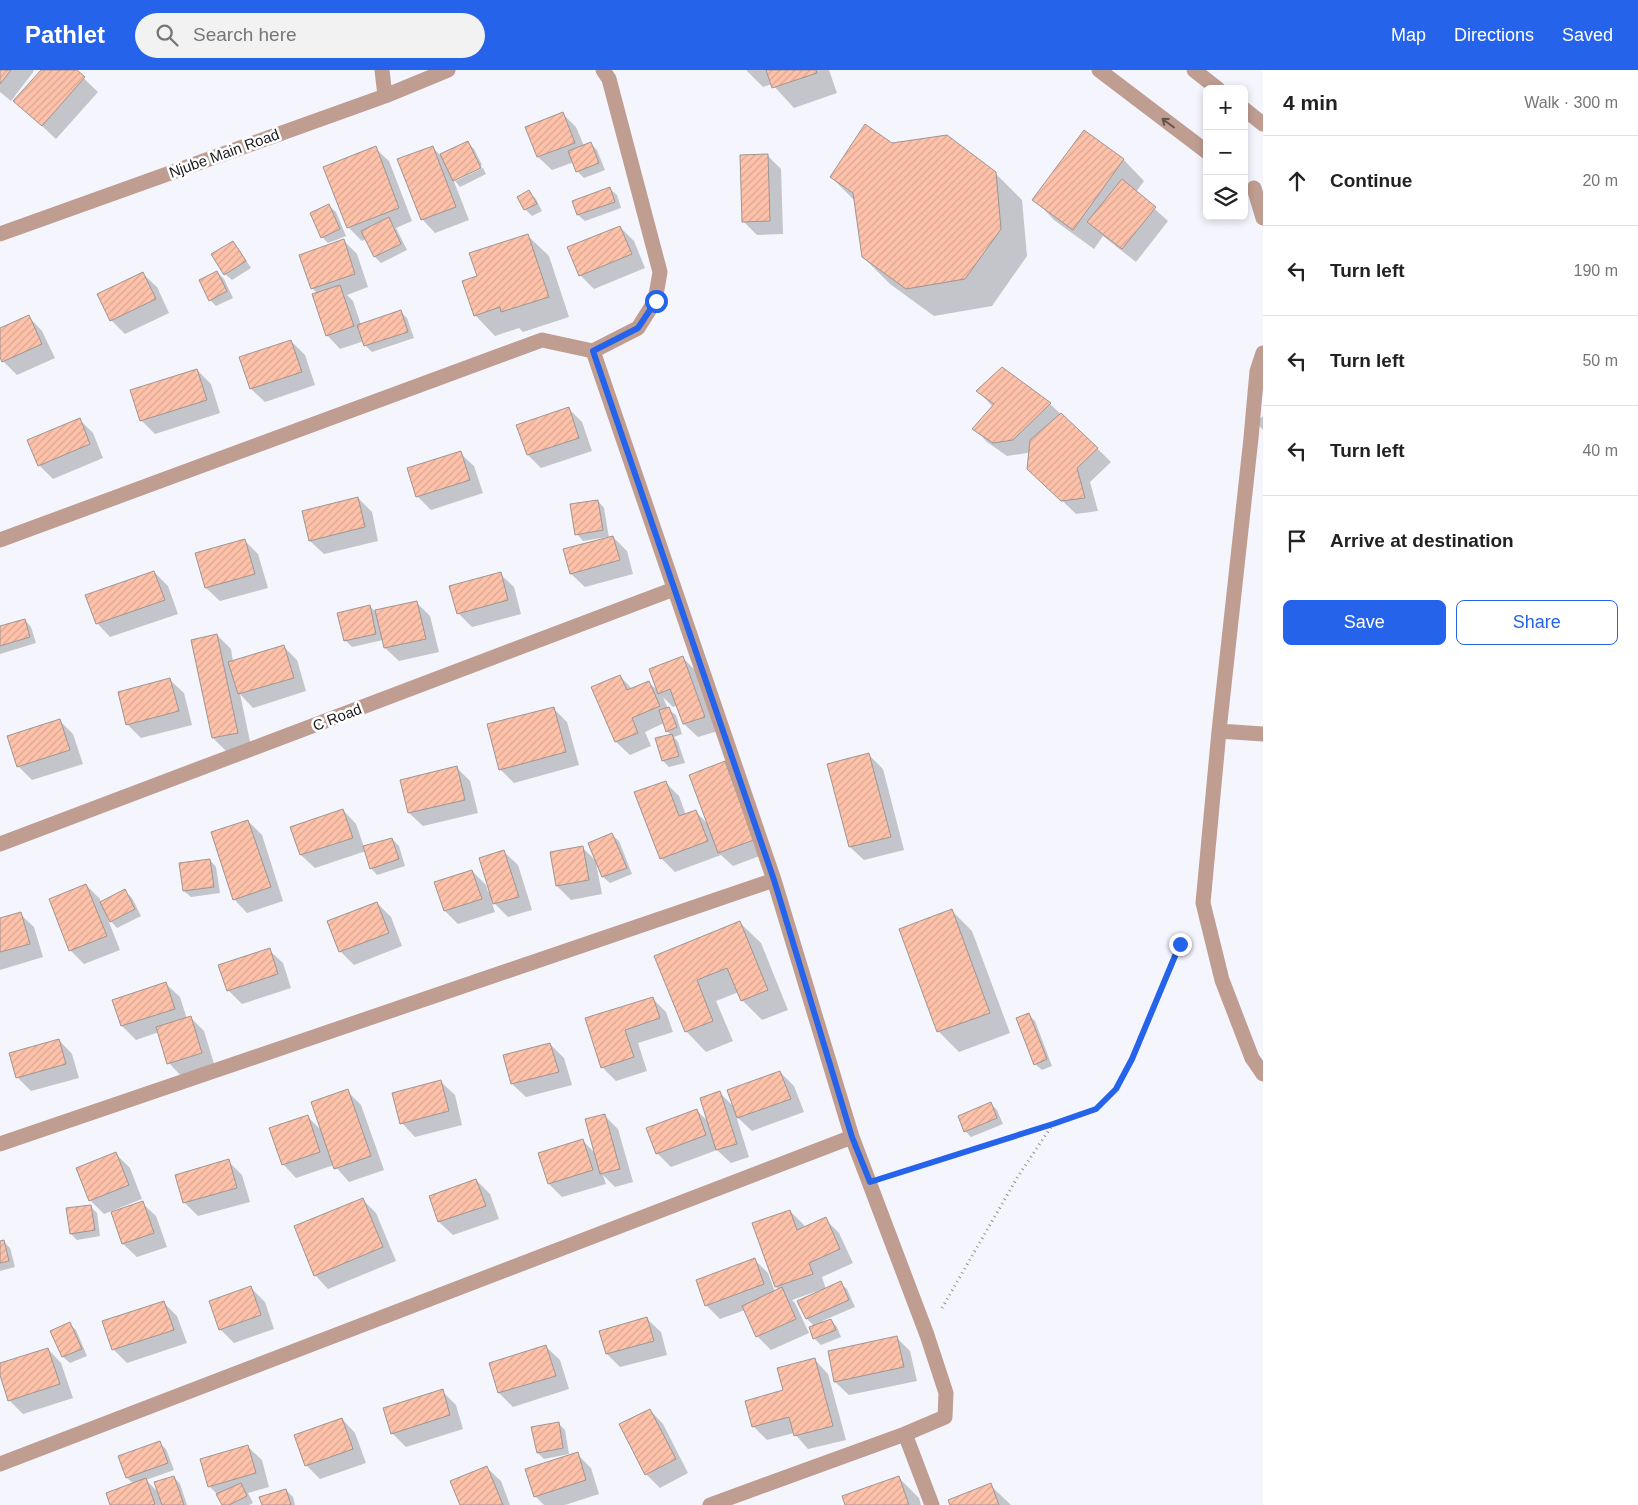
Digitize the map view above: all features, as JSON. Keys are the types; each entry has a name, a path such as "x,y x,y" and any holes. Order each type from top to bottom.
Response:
{"street":[{"path":"382,70 385,96"},
{"name":"Njube Main Road","path":"0,234 385,96 448,70"},
{"path":"0,540 542,340 593,351 638,328 656,301 660,272 608,79 603,70"},
{"path":"1099,70 1203,149"},
{"path":"1194,70 1213,85"},
{"path":"1248,112 1263,124"},
{"path":"1254,188 1263,218"},
{"path":"593,351 774,880 852,1137 927,1335 946,1394 945,1417 905,1434 710,1505"},
{"path":"1263,353 1257,371 1203,903 1222,980 1252,1058 1263,1074"},
{"name":"C Road","path":"0,844 674,589"},
{"path":"1219,731 1263,734"},
{"path":"0,1144 774,880"},
{"path":"0,1464 852,1137"},
{"path":"905,1434 932,1505"}],"path":[{"path":"870,1182 1096,1109 1116,1089 1132,1059 1180,944 1203,903"},
{"path":"927,1335 992,1218 1016,1178 1053,1124"}],"building":[{"path":"0,70 11,70 0,84"},
{"path":"41,70 77,70 85,77 42,126 13,101"},
{"path":"766,70 816,70 817,73 772,88"},
{"path":"563,112 575,143 537,157 525,127"},
{"path":"865,124 892,143 947,135 996,172 1001,229 965,279 906,289 862,257 853,193 830,177"},
{"path":"1084,130 1124,159 1073,230 1032,200"},
{"path":"468,141 481,168 453,181 440,154"},
{"path":"591,142 599,163 576,172 568,151"},
{"path":"376,146 399,208 347,228 323,167"},
{"path":"433,146 456,207 421,220 397,159"},
{"path":"768,154 770,221 742,222 740,155"},
{"path":"1122,179 1156,207 1122,249 1087,222"},
{"path":"610,187 615,202 577,215 572,201"},
{"path":"529,190 537,204 524,210 517,197"},
{"path":"329,204 340,229 321,238 310,213"},
{"path":"389,217 401,244 374,257 361,231"},
{"path":"620,226 632,254 579,276 567,247"},
{"path":"528,234 549,297 501,312 500,307 474,316 462,281 477,276 469,253"},
{"path":"344,239 355,274 311,289 299,255"},
{"path":"233,241 246,261 224,275 211,254"},
{"path":"217,271 227,291 209,301 199,280"},
{"path":"143,272 156,299 110,321 97,294"},
{"path":"340,285 354,326 326,336 312,294"},
{"path":"401,310 408,332 364,346 357,325"},
{"path":"29,315 42,344 2,362 0,357 0,328"},
{"path":"291,340 302,372 250,389 239,357"},
{"path":"1002,367 1051,403 1013,440 993,443 972,429 994,404 976,391"},
{"path":"197,369 207,400 140,421 130,390"},
{"path":"569,407 579,438 527,455 516,425"},
{"path":"1061,413 1098,448 1077,468 1085,498 1061,501 1027,469 1030,440"},
{"path":"80,418 90,444 38,466 27,440"},
{"path":"461,451 470,480 416,497 407,468"},
{"path":"358,497 365,527 309,541 302,511"},
{"path":"598,500 603,530 575,535 570,504"},
{"path":"613,536 620,560 570,574 563,549"},
{"path":"245,539 255,574 205,588 195,553"},
{"path":"154,571 165,600 96,624 85,595"},
{"path":"501,572 508,600 457,614 449,586"},
{"path":"417,601 426,639 384,648 375,610"},
{"path":"370,605 376,634 344,641 337,613"},
{"path":"25,619 30,637 0,646 0,626"},
{"path":"217,634 238,733 212,738 191,640"},
{"path":"284,645 294,678 238,694 228,662"},
{"path":"683,656 705,717 683,724 670,689 658,694 649,669"},
{"path":"620,675 627,690 649,681 660,706 632,718 638,733 615,742 591,687"},
{"path":"170,678 179,711 126,725 118,692"},
{"path":"554,707 566,752 499,770 487,724"},
{"path":"669,707 677,727 666,732 659,710"},
{"path":"60,719 70,750 17,767 7,736"},
{"path":"672,734 679,756 662,761 655,738"},
{"path":"869,753 891,837 849,847 827,764"},
{"path":"725,761 754,840 718,853 689,775"},
{"path":"457,766 465,800 408,813 400,780"},
{"path":"666,781 679,816 696,810 708,841 660,859 634,792"},
{"path":"343,809 353,838 300,855 290,827"},
{"path":"248,820 271,887 233,900 211,832"},
{"path":"612,833 627,868 602,877 588,843"},
{"path":"392,838 399,859 370,869 363,846"},
{"path":"583,846 589,880 556,886 550,852"},
{"path":"504,850 519,897 493,904 479,858"},
{"path":"210,859 214,887 183,891 179,863"},
{"path":"472,870 482,899 444,911 434,882"},
{"path":"86,884 107,936 69,951 49,899"},
{"path":"125,889 135,909 110,922 100,902"},
{"path":"377,902 389,933 339,952 327,921"},
{"path":"952,909 990,1013 937,1032 899,929"},
{"path":"21,912 30,944 0,952 0,918"},
{"path":"740,921 768,990 741,1001 727,968 697,980 713,1021 685,1032 654,956"},
{"path":"270,948 278,974 227,991 218,965"},
{"path":"166,982 175,1009 121,1026 112,1000"},
{"path":"653,997 660,1018 625,1030 634,1057 601,1068 585,1018"},
{"path":"1029,1013 1047,1059 1034,1065 1016,1018"},
{"path":"191,1016 202,1053 167,1064 156,1027"},
{"path":"59,1039 66,1064 16,1078 9,1053"},
{"path":"550,1043 559,1072 511,1084 503,1055"},
{"path":"780,1071 791,1099 737,1118 727,1090"},
{"path":"441,1080 449,1111 400,1124 392,1093"},
{"path":"348,1089 371,1156 334,1169 311,1102"},
{"path":"720,1091 737,1144 716,1150 700,1098"},
{"path":"991,1102 997,1118 964,1132 958,1116"},
{"path":"697,1109 706,1135 656,1154 646,1128"},
{"path":"605,1114 620,1169 600,1174 585,1119"},
{"path":"308,1115 320,1152 282,1165 269,1128"},
{"path":"583,1139 593,1170 548,1184 538,1153"},
{"path":"116,1152 129,1185 89,1201 76,1168"},
{"path":"229,1159 237,1188 183,1203 175,1175"},
{"path":"476,1179 486,1206 438,1222 429,1196"},
{"path":"363,1198 383,1247 314,1276 294,1226"},
{"path":"143,1201 154,1233 122,1244 111,1212"},
{"path":"91,1205 95,1230 70,1234 66,1208"},
{"path":"790,1210 797,1230 826,1217 840,1249 809,1263 813,1274 775,1287 752,1223"},
{"path":"4,1240 9,1261 0,1263 0,1241"},
{"path":"755,1258 764,1284 705,1306 696,1280"},
{"path":"841,1281 849,1300 806,1319 797,1301"},
{"path":"251,1286 261,1315 219,1330 209,1301"},
{"path":"782,1287 796,1319 756,1337 742,1306"},
{"path":"164,1301 174,1330 112,1350 102,1321"},
{"path":"647,1317 654,1341 606,1354 599,1331"},
{"path":"831,1319 836,1330 813,1339 809,1327"},
{"path":"70,1322 82,1349 62,1357 50,1331"},
{"path":"897,1336 904,1367 834,1382 828,1351"},
{"path":"546,1345 556,1376 498,1393 489,1363"},
{"path":"48,1348 60,1384 8,1401 0,1375 0,1363"},
{"path":"815,1358 833,1426 794,1436 789,1417 752,1427 745,1401 783,1390 777,1368"},
{"path":"443,1389 450,1415 391,1434 383,1408"},
{"path":"650,1409 676,1459 645,1475 619,1424"},
{"path":"342,1418 353,1449 305,1466 294,1435"},
{"path":"559,1422 563,1448 537,1453 531,1427"},
{"path":"160,1441 168,1463 126,1478 118,1456"},
{"path":"248,1445 256,1473 208,1487 200,1459"},
{"path":"578,1452 586,1480 534,1497 525,1469"},
{"path":"487,1466 503,1505 460,1505 450,1481"},
{"path":"174,1476 184,1505 162,1505 154,1482"},
{"path":"899,1476 909,1505 845,1505 842,1496"},
{"path":"146,1478 155,1504 110,1505 106,1493"},
{"path":"241,1483 247,1496 229,1505 222,1505 216,1494"},
{"path":"991,1483 999,1505 950,1505 948,1500"},
{"path":"286,1489 291,1505 262,1505 259,1497"}],"route":[{"path":"656,301 638,328 593,351 774,880 852,1137 870,1182 1096,1109 1116,1089 1132,1059 1180,944"}]}
